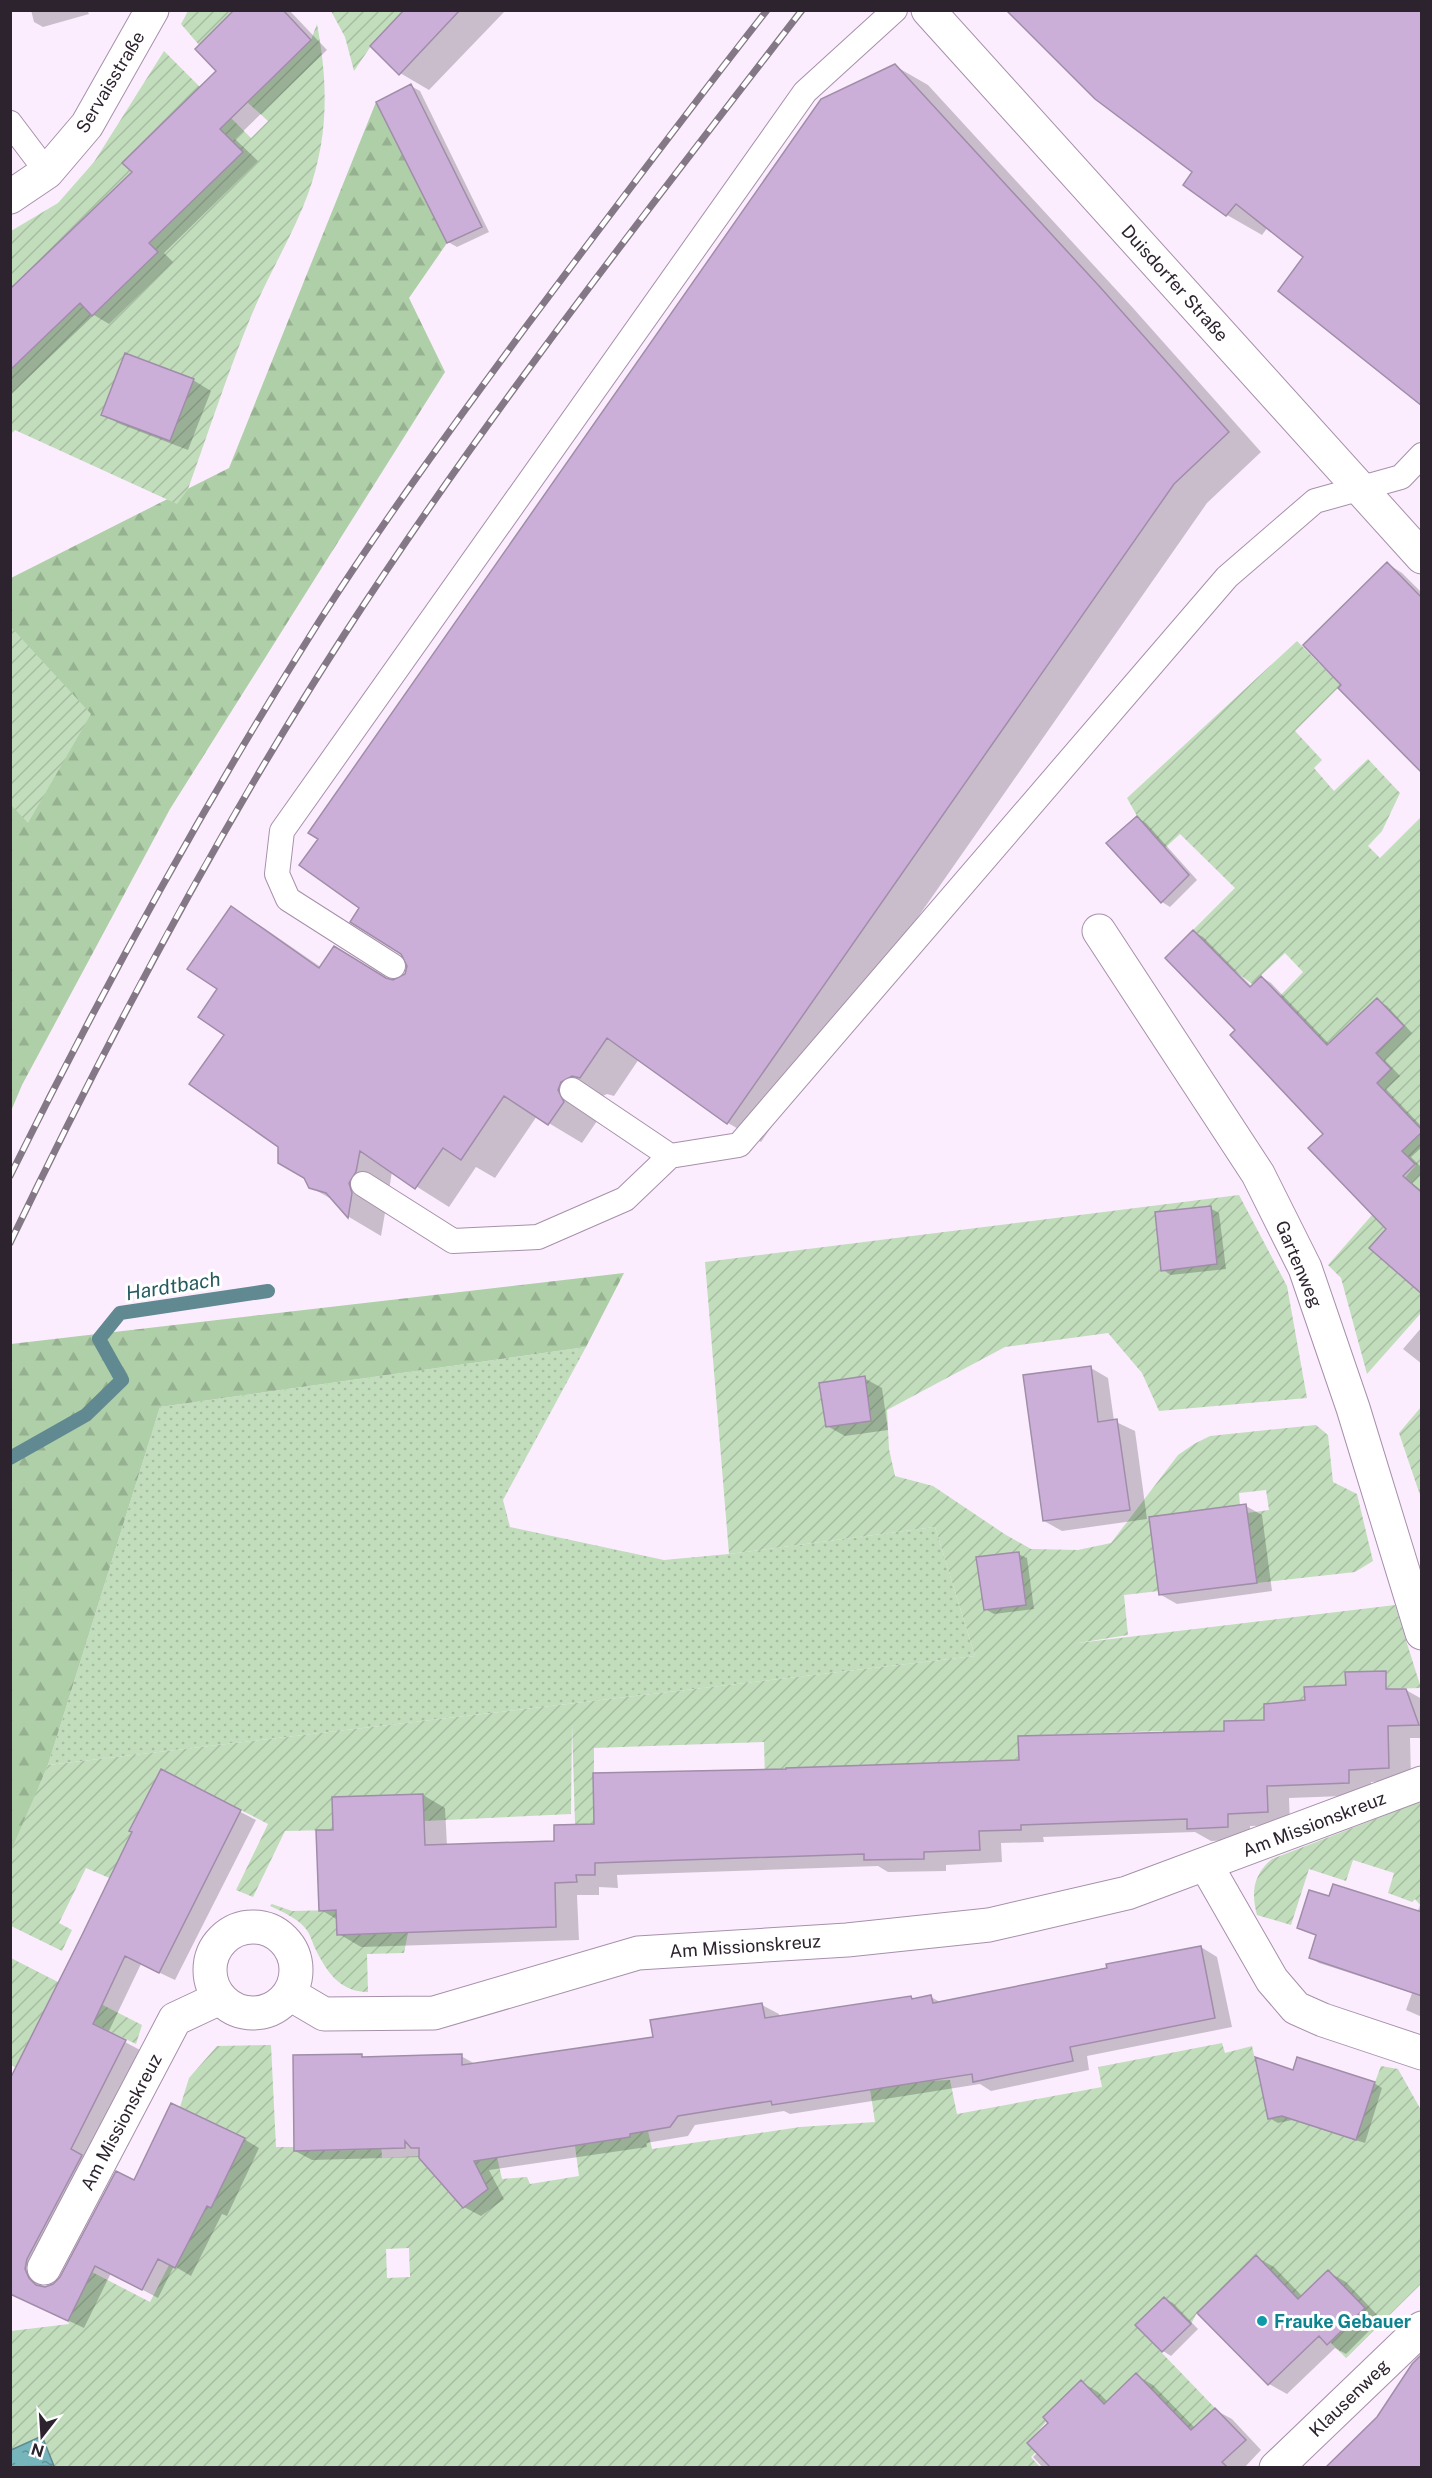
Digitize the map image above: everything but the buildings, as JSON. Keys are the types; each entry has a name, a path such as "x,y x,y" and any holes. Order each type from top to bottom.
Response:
{"street":[{"name":"Servaisstraße","path":"10,197 47,172 87,125 152,10"},
{"name":"Duisdorfer Straße","path":"928,10 1422,557"},
{"name":"Gartenweg","path":"1099,931 1258,1174 1305,1268 1353,1408 1422,1633"},
{"name":"Am Missionskreuz","path":"290,1994 324,2014 434,2013 638,1953 847,1940 989,1925 1127,1893 1422,1783"},
{"path":"1206,1865 1272,1980 1296,2008 1323,2020 1422,2052"},
{"path":"254,1926 279,1934 291,1947 296,1958 297,1980 290,1994 278,2006 259,2013 237,2011 220,1998 210,1980 210,1960 220,1941 236,1929 254,1926"},
{"name":"Am Missionskreuz","path":"44,2268 175,2019 220,1998"},
{"name":"Klausenweg","path":"1276,2468 1422,2328"}],"lane":[{"path":"393,966 288,899 277,874 282,831 805,92 895,10"},
{"path":"10,123 47,172"},
{"path":"363,1184 453,1241 538,1237 625,1199 670,1156 740,1145 1227,576 1315,501 1401,477 1422,455"},
{"path":"572,1090 670,1156"}],"green space":[{"path":"188,11 234,11 199,45 181,24"},
{"path":"331,11 404,11 373,43 354,71 345,37"},
{"path":"317,24 325,88 323,130 315,172 302,209 243,336 188,489 177,504 15,430 11,434 11,231 58,203 94,162 164,51 251,138 268,121 247,102 311,40"},
{"path":"376,102 447,243 409,298 445,372 170,809 22,1085 11,1111 11,578 229,468"},
{"path":"11,627 91,714 28,823 11,805"},
{"path":"1297,641 1341,685 1295,731 1322,760 1314,768 1334,791 1368,759 1400,793 1382,831 1368,846 1380,858 1421,817 1421,1130 1377,1083 1391,1069 1376,1053 1403,1026 1331,1041 1326,1045 1280,996 1303,972 1285,953 1252,984 1231,968 1193,930 1235,888 1180,834 1165,848 1137,816 1127,798"},
{"path":"1421,1132 1421,1313 1367,1374 1341,1278 1328,1265 1416,1165 1402,1151"},
{"path":"1239,1195 1287,1286 1307,1398 1159,1411 1142,1373 1108,1333 1005,1347 887,1410 889,1449 895,1476 933,1486 1031,1549 1078,1550 1111,1543 1178,1455 1194,1444 1210,1436 1316,1425 1328,1435 1333,1482 1357,1494 1373,1561 1355,1572 1257,1583 1247,1513 1269,1510 1266,1490 1239,1493 1240,1505 1150,1517 1159,1591 1124,1595 1128,1635 1078,1643 1395,1605 1421,1688 1386,1689 1386,1672 1345,1673 1346,1685 1305,1687 1305,1700 1285,1701 1265,1720 1224,1721 1225,1735 1163,1742 1163,1731 1018,1736 1020,1794 997,1761 786,1768 786,1818 766,1819 764,1742 594,1748 594,1824 575,1824 572,1724 571,1814 424,1821 423,1794 333,1797 333,1830 285,1831 253,1897 236,1890 268,1824 161,1769 129,1830 137,1835 114,1880 86,1868 59,1923 72,1930 62,1951 11,1926 10,1853 48,1765 975,1656 935,1527 729,1554 705,1262"},
{"path":"624,1273 586,1347 160,1407 48,1765 11,1855 11,1344"},
{"path":"586,1347 503,1500 510,1527 664,1560 729,1554 935,1527 975,1656 48,1765 160,1407"},
{"path":"1421,1407 1421,1498 1399,1433"},
{"path":"1421,1803 1421,1913 1417,1912 1420,1905 1415,1899 1412,1902 1388,1893 1394,1873 1353,1860 1346,1881 1309,1869 1291,1925 1257,1915 1254,1899 1255,1884 1261,1871 1272,1859"},
{"path":"272,1904 292,1911 336,1910 341,1935 408,1933 404,1953 367,1954 368,1992 349,1988 341,1984 329,1972 306,1929 294,1918 270,1906"},
{"path":"11,1958 142,2025 136,2044 49,2002 16,2068 11,2065"},
{"path":"1222,2043 1225,2053 1252,2046 1268,2119 1287,2115 1375,2082 1381,2066 1398,2069 1421,2110 1421,2284 1346,2358 1330,2342 1298,2299 1256,2255 1197,2313 1191,2324 1164,2297 1135,2325 1215,2408 1192,2431 1148,2386 1104,2404 1081,2380 1043,2417 1046,2422 1028,2443 1036,2452 1031,2457 1040,2467 11,2468 11,2331 69,2324 68,2321 92,2272 150,2302 169,2265 175,2268 199,2221 187,2197 211,2208 244,2138 180,2107 189,2078 217,2046 271,2045 276,2147 294,2147 294,2151 365,2150 381,2143 382,2158 419,2156 493,2139 502,2179 527,2177 530,2184 579,2176 575,2146 630,2137 630,2134 648,2131 652,2149 800,2127 875,2122 870,2089 924,2081 950,2080 957,2114 1102,2087 1098,2067","holes":["409,2248 410,2277 387,2278 386,2249"]}],"water":[{"path":"42,2436 54,2466 11,2467 11,2450"}],"waterway":[{"name":"Hardtbach","path":"10,1458 86,1415 122,1380 99,1339 120,1313 268,1291"}],"railway":[{"path":"10,1176 82,1034 197,824 278,687 344,583 499,364 645,168 767,10"},
{"path":"10,1243 87,1087 168,933 253,782 344,635 452,475 566,318 802,10"}],"place":[{"name":"Frauke Gebauer","path":"1262,2321"}]}
